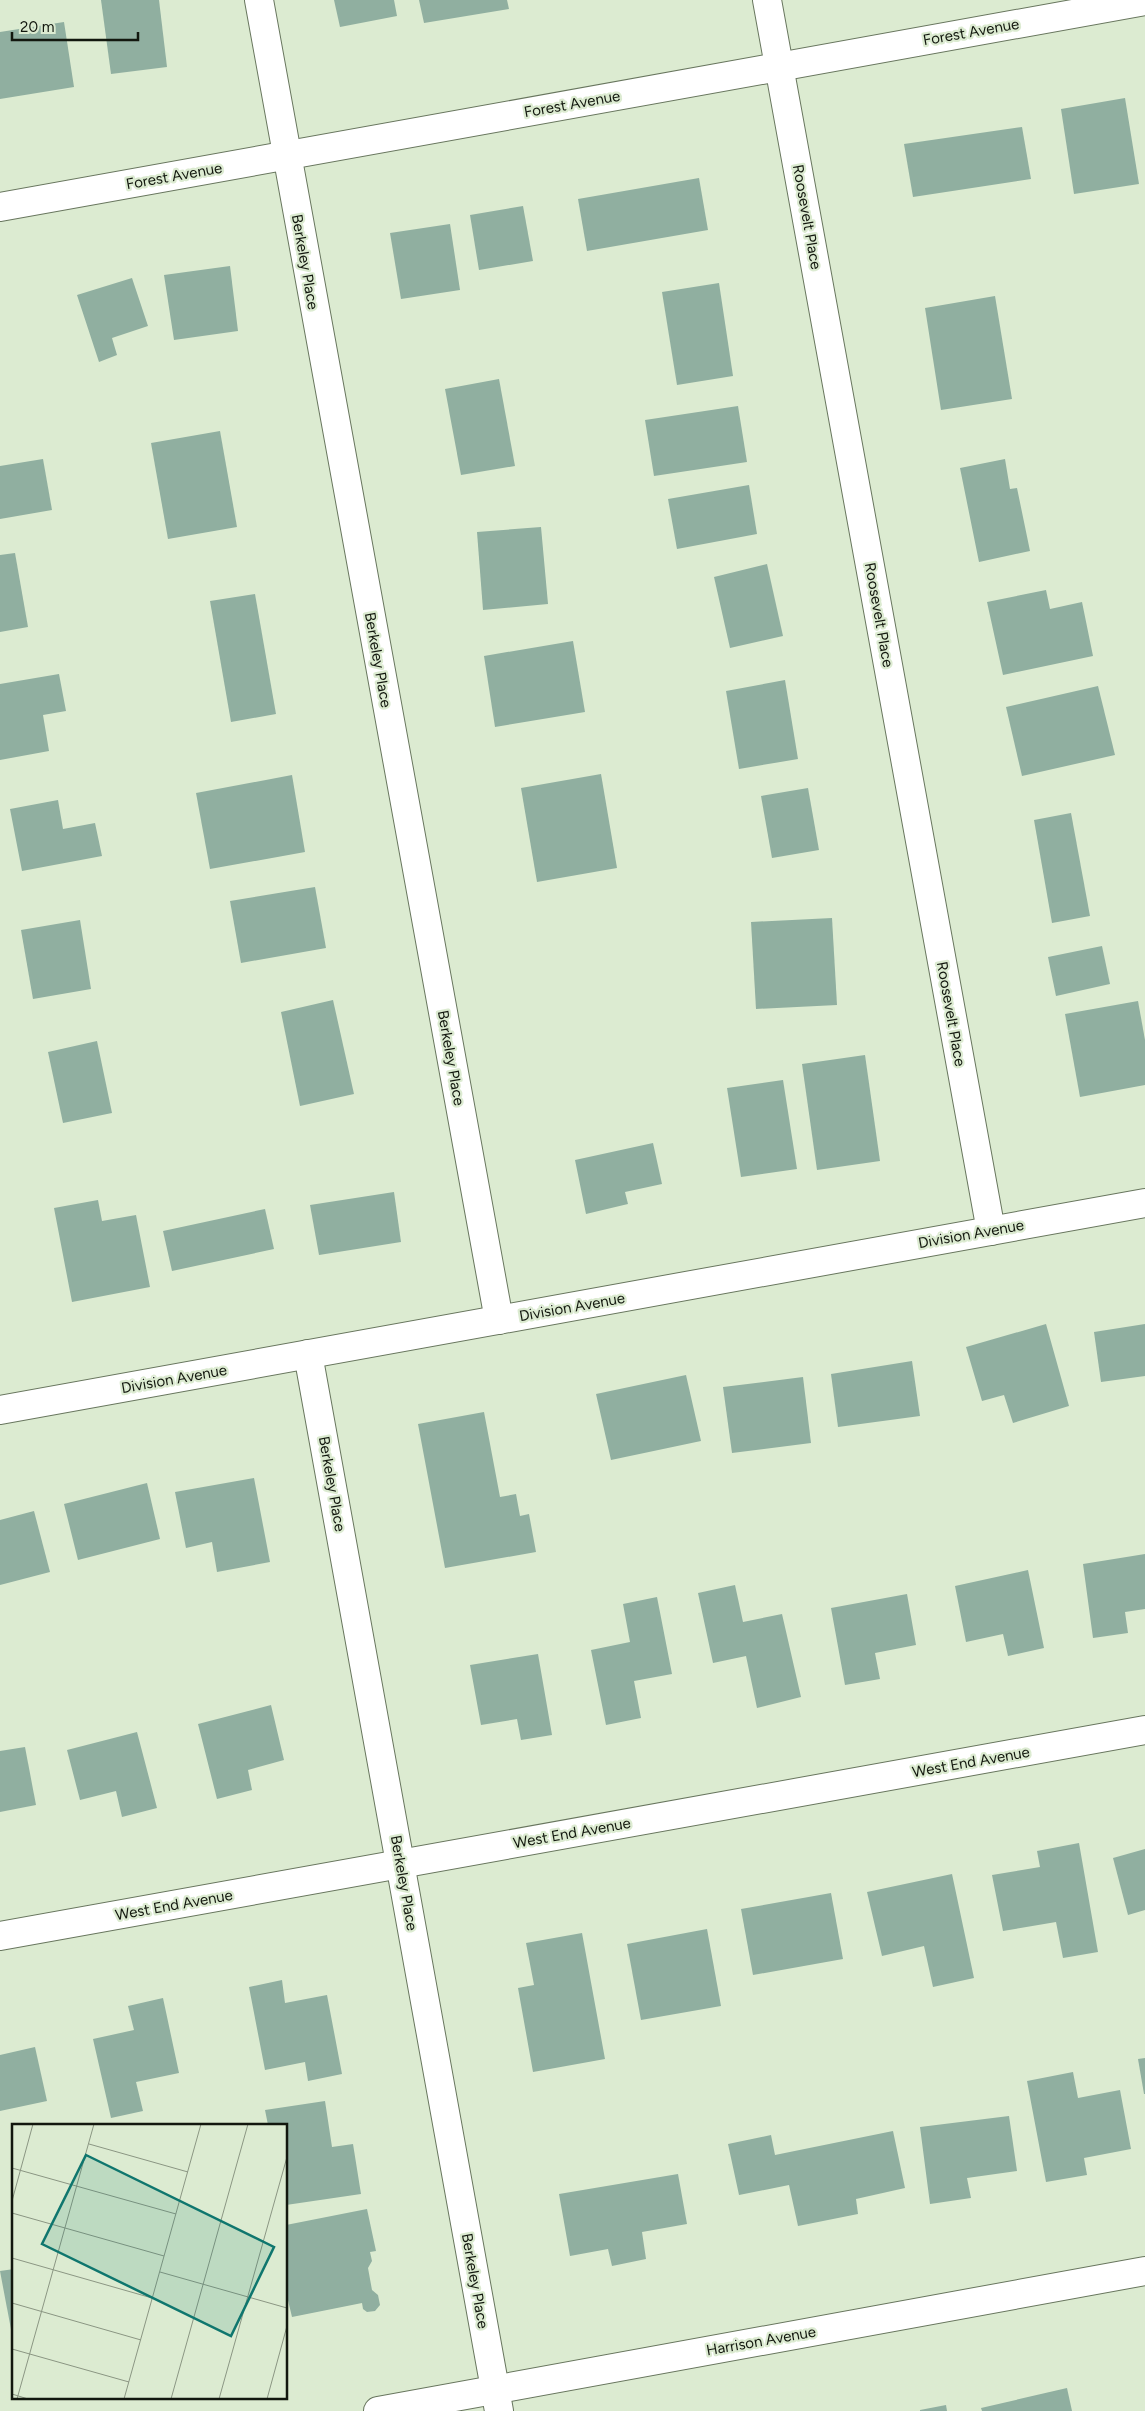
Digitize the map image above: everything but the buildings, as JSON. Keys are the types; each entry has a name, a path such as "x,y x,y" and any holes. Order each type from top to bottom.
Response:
{"street":[{"name":"Berkeley Place","path":"259,0 499,1320"},
{"name":"Roosevelt Place","path":"767,0 991,1231"},
{"name":"Forest Avenue","path":"0,207 1145,1"},
{"name":"Division Avenue","path":"1,1403 308,1354 1145,1203"},
{"name":"Berkeley Place","path":"308,1354 497,2400"},
{"name":"West End Avenue","path":"0,1936 1145,1730"},
{"name":"Harrison Avenue","path":"378,2411 497,2400 1145,2271"}]}
